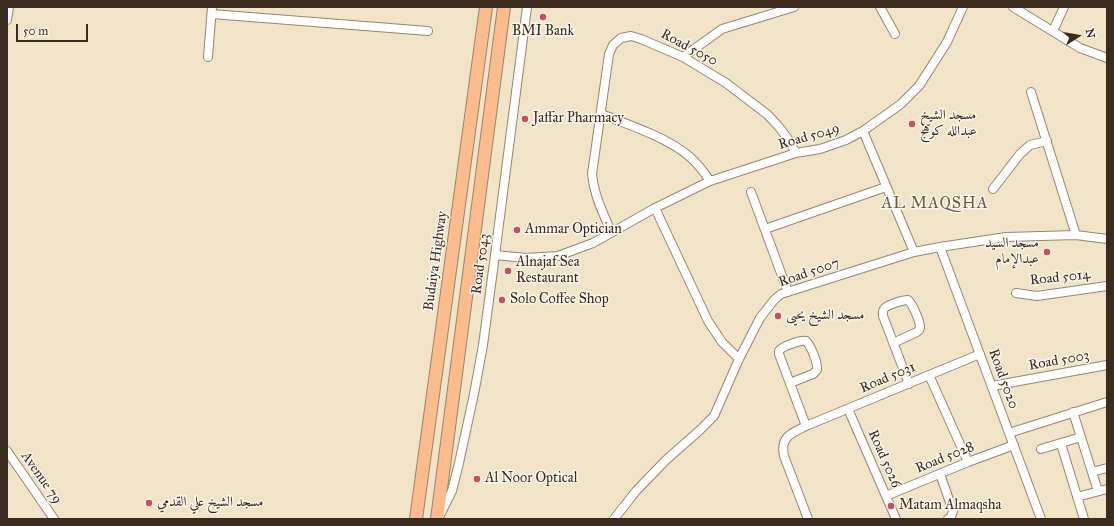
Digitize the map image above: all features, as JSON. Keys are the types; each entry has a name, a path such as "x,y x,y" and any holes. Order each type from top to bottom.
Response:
{"main road":[{"name":"Budaiya Highway","path":"416,519 486,7"},
{"path":"437,519 504,7"}],"street":[{"path":"7,20 9,7"},
{"name":"Road 5043","path":"437,519 452,491 476,387 485,331 527,7"},
{"path":"683,57 722,29 775,10 794,7"},
{"path":"880,7 895,34"},
{"name":"Road 5049","path":"495,256 526,258 558,256 593,243 655,208 710,181 796,153 820,149 846,140 863,131 901,104 919,86 947,42 963,7"},
{"path":"1013,7 1080,48 1107,58"},
{"path":"1053,31 1064,7"},
{"path":"208,57 212,11 428,31"},
{"name":"Road 5050","path":"611,232 597,200 593,187 592,174 609,54 613,45 621,38 631,36 641,39 683,57 726,83 768,116 779,127 796,153"},
{"path":"1031,92 1076,235"},
{"path":"601,114 666,140 679,148 696,163 710,181"},
{"path":"863,131 914,252"},
{"path":"993,189 1020,154 1030,145 1047,141"},
{"path":"765,229 886,187"},
{"path":"751,192 788,292"},
{"path":"655,208 708,321 722,342 739,359"},
{"name":"Road 5007","path":"614,519 636,491 666,460 714,416 739,359 760,318 780,294 914,252 940,247 1006,237 1076,235 1107,239"},
{"name":"Road 5020","path":"940,247 1041,519"},
{"name":"Road 5014","path":"1016,293 1037,296 1107,286"},
{"path":"893,343 917,332 920,329 920,324 912,304 908,300 887,307 883,310 883,316 893,343 909,384"},
{"path":"790,383 813,374 817,370 817,363 810,346 806,341 800,341 782,348 779,354 806,426"},
{"name":"Road 5031","path":"808,519 783,449 783,443 786,437 806,426 980,354"},
{"name":"Road 5003","path":"992,386 1107,365"},
{"path":"929,376 968,462"},
{"path":"1009,433 1107,402"},
{"name":"Road 5026","path":"848,409 896,519"},
{"path":"1073,412 1098,491"},
{"path":"1041,449 1081,438"},
{"name":"Road 5028","path":"886,496 1014,444"},
{"path":"1061,444 1084,519"},
{"name":"Avenue 79","path":"7,451 54,519"},
{"path":"1092,472 1107,468"},
{"path":"940,474 953,511 951,517 948,519"},
{"path":"1077,497 1107,489"}],"place":[{"name":"BMI Bank","path":"543,17"},
{"name":"Jaffar Pharmacy","path":"525,119"},
{"name":"مسجد الشيخ عبدالله كوهج","path":"912,124"},
{"name":"Ammar Optician","path":"517,230"},
{"name":"مسجد السيد عبدالإمام","path":"1047,252"},
{"name":"Alnajaf Sea Restaurant","path":"508,271"},
{"name":"Solo Coffee Shop","path":"502,300"},
{"name":"مسجد الشيخ يحيى","path":"778,316"},
{"name":"Al Noor Optical","path":"477,479"},
{"name":"مسجد الشيخ علي القدمي","path":"149,503"},
{"name":"Matam Almaqsha","path":"891,506"}],"district":[{"name":"AL MAQSHA","path":"935,204"}]}
